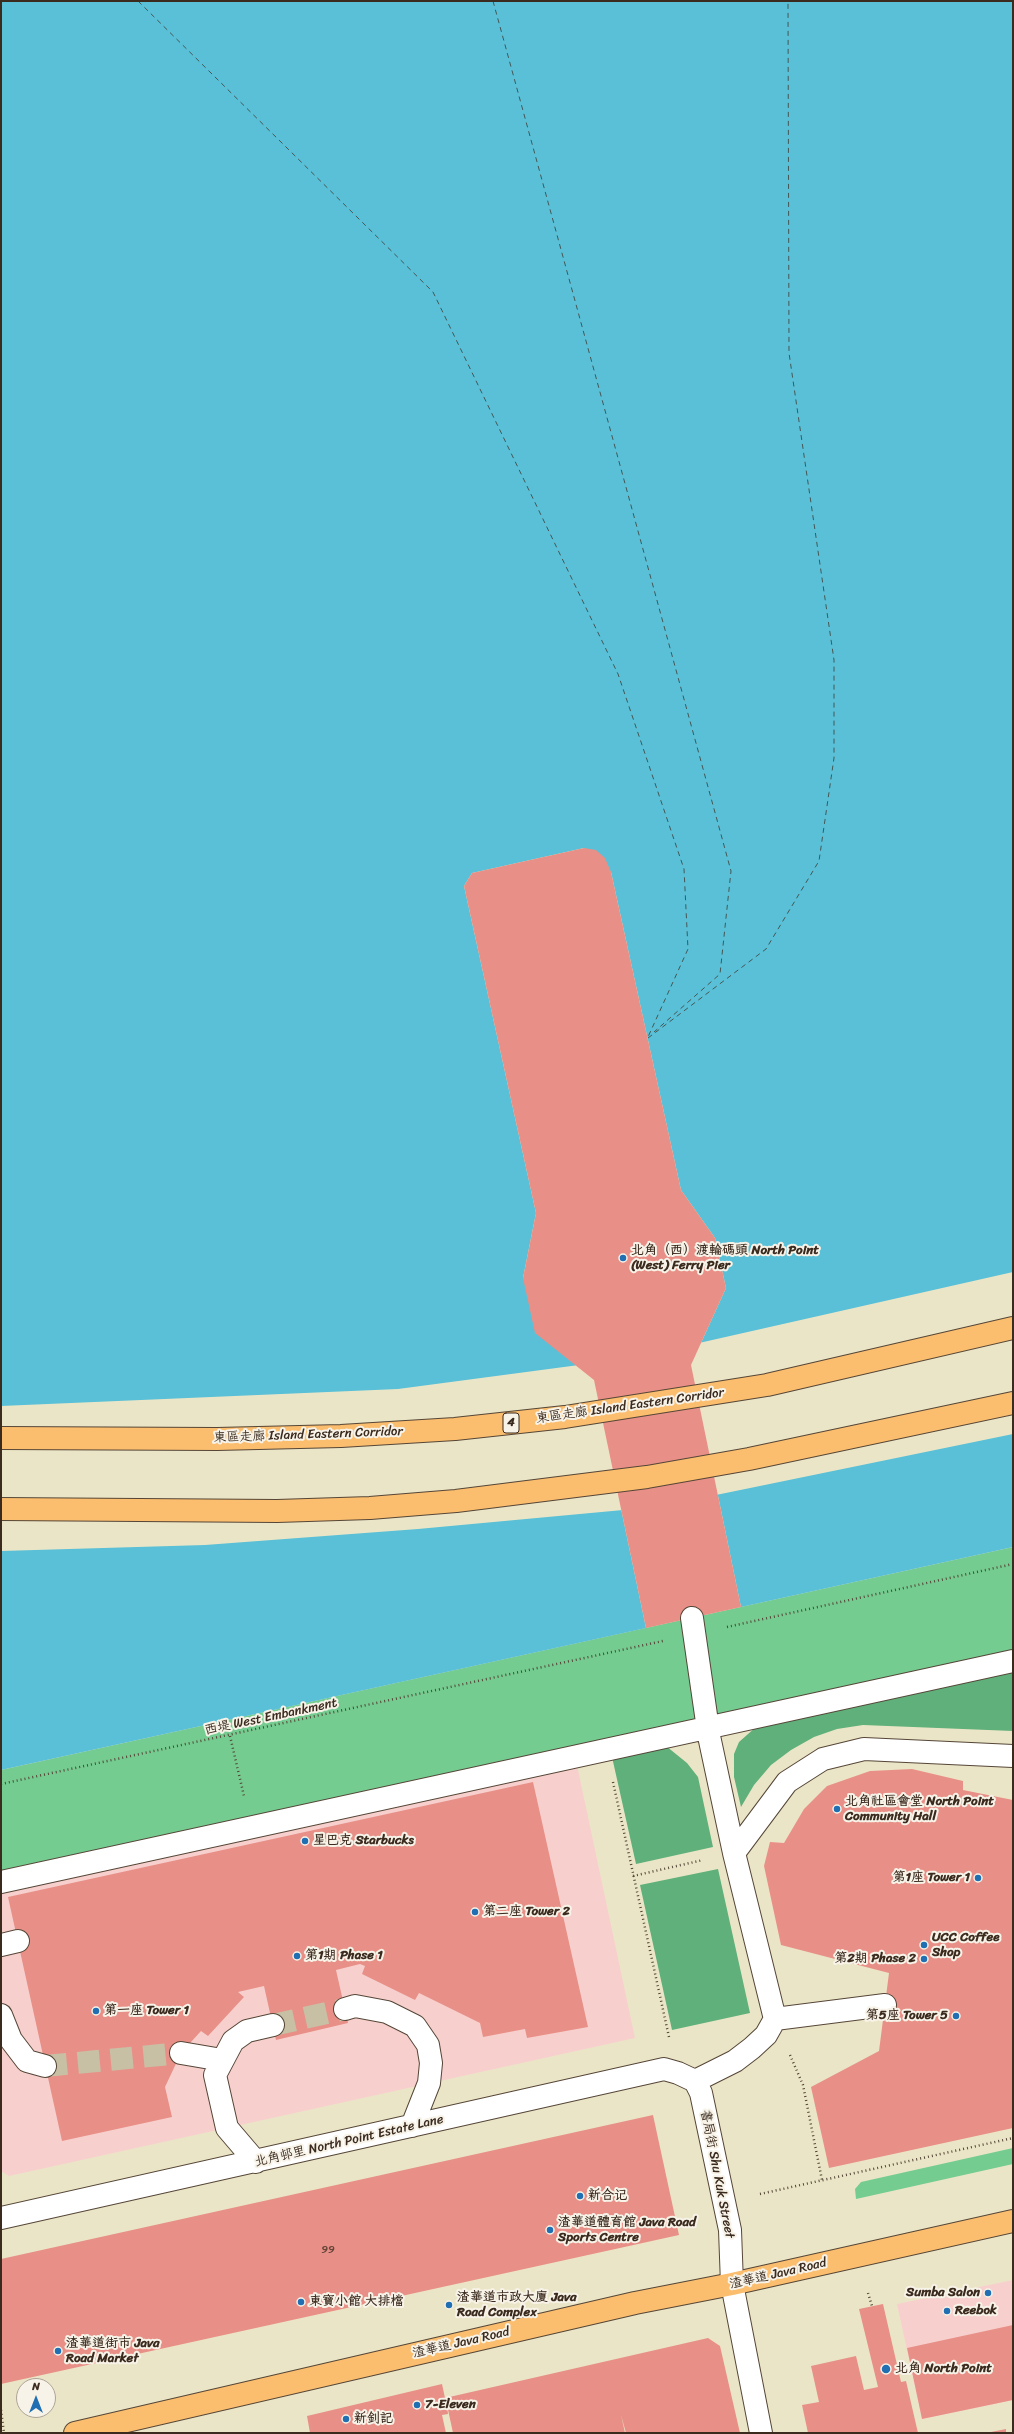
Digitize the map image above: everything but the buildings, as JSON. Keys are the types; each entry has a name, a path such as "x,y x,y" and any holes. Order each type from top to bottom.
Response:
{"main road":[{"name":"東區走廊 Island Eastern Corridor","path":"1,1438 217,1439 341,1436 455,1429 565,1417 767,1385 1013,1328"},
{"path":"1,1510 277,1511 370,1508 456,1501 647,1477 749,1459 1013,1403"},
{"name":"渣華道 Java Road","path":"75,2433 635,2303 732,2284 1013,2221"}],"street":[{"path":"694,1626 707,1727 734,1853 775,2019 766,2034 752,2048 735,2061 694,2081"},
{"path":"1,1882 1013,1661"},
{"path":"734,1853 787,1782 823,1759 864,1749 1013,1756"},
{"path":"775,2019 885,2005"},
{"path":"345,2009 355,2006 387,2012 415,2026 428,2045 431,2063 429,2083 412,2126"},
{"path":"1,2015 11,2040 27,2061 45,2066"},
{"path":"256,2162 227,2128 215,2075 233,2041 247,2031 273,2025"},
{"path":"181,2053 222,2060"},
{"name":"北角邨里 North Point Estate Lane","path":"1,2218 256,2162 664,2069 678,2073 694,2081"},
{"name":"書局街 Shu Kuk Street","path":"694,2081 701,2093 730,2230 732,2284 761,2433"}],"path":[{"name":"西堤 West Embankment","path":"1,1784 230,1736 545,1667 694,1626 1013,1564"},
{"path":"230,1736 251,1828"},
{"path":"605,1750 669,2037"},
{"path":"633,1876 734,1853"},
{"path":"775,2019 803,2085 822,2180"},
{"path":"760,2194 1013,2138"},
{"path":"868,2292 872,2306"},
{"path":"1,2410 4,2433"}],"shaded area":[{"name":"第1期 Phase 1","path":"577,1765 635,2038 9,2176 1,2171 1,1892"},
{"path":"1013,2280 1013,2400 922,2419 897,2304"}],"green space":[{"path":"1013,1547 1013,1670 1,1892 1,1770"},
{"path":"1013,1670 1013,1731 863,1725 837,1729 814,1737 791,1750 771,1765 754,1785 741,1807 734,1777 734,1754 739,1742 756,1727"},
{"path":"666,1746 687,1763 698,1777 713,1847 636,1864 612,1757"},
{"path":"718,1869 750,2013 672,2030 640,1885"},
{"path":"1013,2148 1013,2164 856,2199 855,2189 861,2182"}],"water":[{"path":"1,1 1013,1 1013,1547 741,1607 691,1365 726,1288 715,1238 681,1190 611,872 584,848 472,873 464,886 536,1213 523,1278 594,1380 646,1628 1,1770"}],"pier":[{"path":"1013,1272 1013,1434 716,1495 690,1364 699,1343"},
{"path":"579,1365 596,1378 623,1510 418,1529 205,1545 1,1551 1,1406 398,1389"}],"ferry route":[{"path":"138,1 433,292 618,674 684,869 688,949 648,1037"},
{"path":"493,1 731,871 720,974 654,1032"},
{"path":"648,1038 766,949 819,861 834,758 834,660 789,353 788,1"}],"tunnel":[{"path":"273,2025 345,2009"},
{"path":"45,2066 181,2053"}],"place":[{"name":"北角（西）渡輪碼頭 North Point (West) Ferry Pier","path":"623,1258"},
{"name":"北角社區會堂 North Point Community Hall","path":"837,1809"},
{"name":"星巴克 Starbucks","path":"305,1841"},
{"name":"第1座 Tower 1","path":"978,1878"},
{"name":"第二座 Tower 2","path":"475,1912"},
{"name":"UCC Coffee Shop","path":"924,1945"},
{"name":"第1期 Phase 1","path":"297,1956"},
{"name":"第2期 Phase 2","path":"924,1959"},
{"name":"第一座 Tower 1","path":"96,2011"},
{"name":"第5座 Tower 5","path":"956,2016"},
{"name":"新合记","path":"580,2196"},
{"name":"渣華道體育館 Java Road Sports Centre","path":"550,2230"},
{"name":"Sumba Salon","path":"988,2293"},
{"name":"東寶小館 大排檔","path":"301,2302"},
{"name":"渣華道市政大廈 Java Road Complex","path":"449,2305"},
{"name":"Reebok","path":"947,2311"},
{"name":"渣華道街市 Java Road Market","path":"58,2351"},
{"name":"北角 North Point","path":"886,2369"},
{"name":"7-Eleven","path":"417,2405"},
{"name":"新釗記","path":"346,2419"}]}
